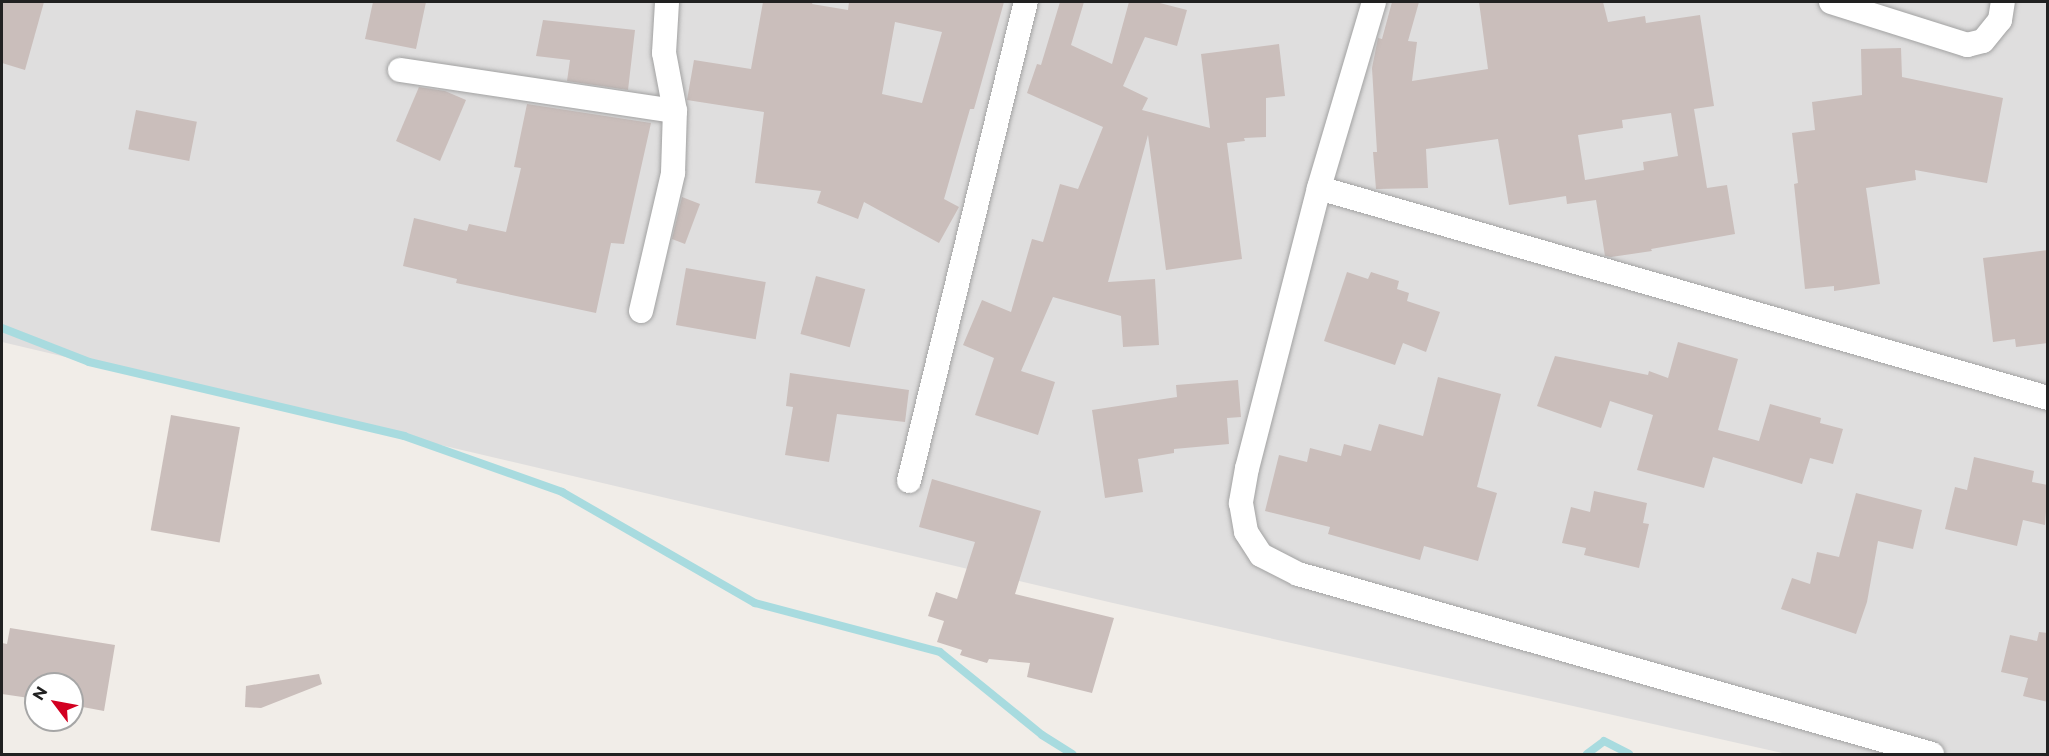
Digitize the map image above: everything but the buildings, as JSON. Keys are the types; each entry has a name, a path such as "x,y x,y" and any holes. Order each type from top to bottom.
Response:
{"street":[{"path":"641,311 673,173 675,111 664,53 667,2"},
{"path":"909,481 1026,2"},
{"path":"1374,2 1319,188 1247,468 1241,503 1246,532 1261,555 1298,574 1932,754"},
{"path":"1831,2 1966,45 1983,41 2000,20 2003,2"},
{"path":"400,70 675,111"},
{"path":"1319,188 2048,398"}],"shaded area":[{"path":"2,2 2047,2 2047,754 1787,754 1113,603 2,342"}],"waterway":[{"path":"2,328 89,362 404,436 562,492 755,603 940,652 1042,735 1073,754"},
{"path":"1587,754 1604,741 1629,754"}]}
